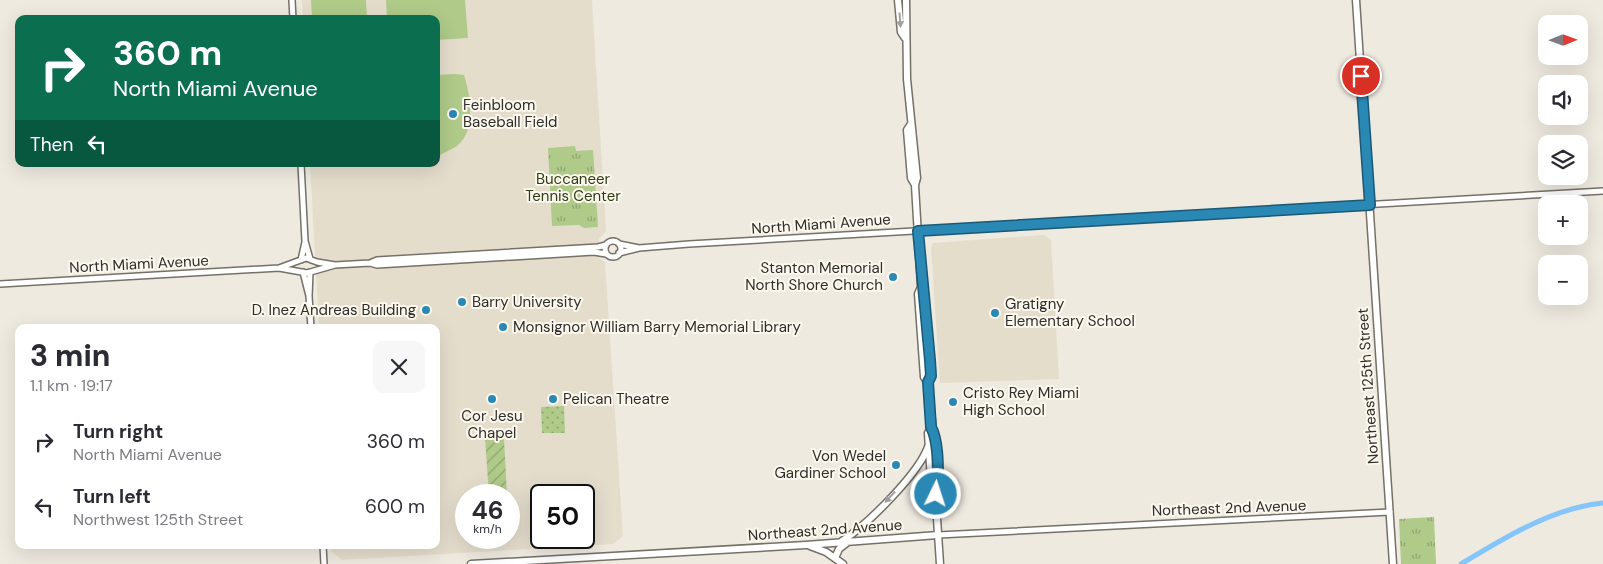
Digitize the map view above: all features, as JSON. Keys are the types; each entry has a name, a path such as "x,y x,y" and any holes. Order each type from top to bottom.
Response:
{"main road":[{"path":"898,0 901,32 905,38"},
{"path":"906,0 908,32 905,38 910,124 907,130 911,178 915,185 921,287 925,294 931,376 928,382 931,427 936,446 938,481 935,488"},
{"name":"Northeast 125th Street","path":"1356,0 1393,564"},
{"path":"931,427 928,433 931,481 935,488 940,564"},
{"path":"841,542 861,527 917,468 929,444"},
{"name":"Northeast 2nd Avenue","path":"471,564 806,545 938,535"},
{"path":"836,558 839,549 850,541"},
{"path":"806,545 836,558 843,564"}],"street":[{"path":"292,0 293,15"},
{"path":"301,167 305,241 311,260 312,271 308,296"},
{"name":"North Miami Avenue","path":"619,253 639,248 1603,191"},
{"path":"305,241 300,261 308,296 311,324"},
{"path":"312,271 335,265 370,263 377,265 521,254 598,247 613,241 619,244 619,253 613,257 598,252 521,254"},
{"path":"606,244 606,254"},
{"name":"North Miami Avenue","path":"619,244 639,248"},
{"path":"311,260 335,265"},
{"name":"North Miami Avenue","path":"279,268 300,261 311,260"},
{"name":"North Miami Avenue","path":"0,284 279,268 312,271"},
{"name":"Northeast 2nd Avenue","path":"938,535 1390,512"},
{"path":"323,549 324,564"}],"shaded area":[{"name":"Barry University","path":"302,0 592,0 606,231 599,239 600,259 605,262 623,536 614,544 595,545 595,484 530,484 530,549 342,560 331,551 331,549 440,549 440,324 319,324 310,167 440,167 440,15 303,15"},
{"name":"Gratigny Elementary School","path":"1044,235 1051,240 1059,379 940,383 931,248 933,243"}],"green space":[{"path":"311,0 366,0 367,15 312,15"},
{"path":"386,0 465,0 468,38 440,40 440,15 387,15"},
{"name":"Feinbloom Baseball Field","path":"440,75 464,75 470,102 470,122 463,139 457,146 440,155"},
{"name":"Buccaneer Tennis Center","path":"575,146 576,151 593,150 598,227 584,228 579,225 552,226 548,148"},
{"path":"564,406 565,433 542,433 541,407"},
{"path":"494,430 501,432 504,439 506,484 488,484 485,438 489,432"},
{"path":"1434,517 1436,564 1401,564 1399,519"}],"waterway":[{"path":"1461,564 1494,544 1547,518 1565,511 1603,503"}],"place":[{"name":"Feinbloom Baseball Field","path":"453,114"},
{"name":"Stanton Memorial North Shore Church","path":"893,277"},
{"name":"Barry University","path":"462,302"},
{"name":"D. Inez Andreas Building","path":"426,310"},
{"name":"Gratigny Elementary School","path":"995,313"},
{"name":"Monsignor William Barry Memorial Library","path":"503,327"},
{"name":"Cor Jesu Chapel","path":"492,399"},
{"name":"Pelican Theatre","path":"553,399"},
{"name":"Cristo Rey Miami High School","path":"953,402"},
{"name":"Von Wedel Gardiner School","path":"896,465"}],"route":[{"path":"936,494 935,488 938,481 936,446 931,427 928,382 931,376 930,360 925,294 921,287 918,231 1370,205 1361,76"}]}
